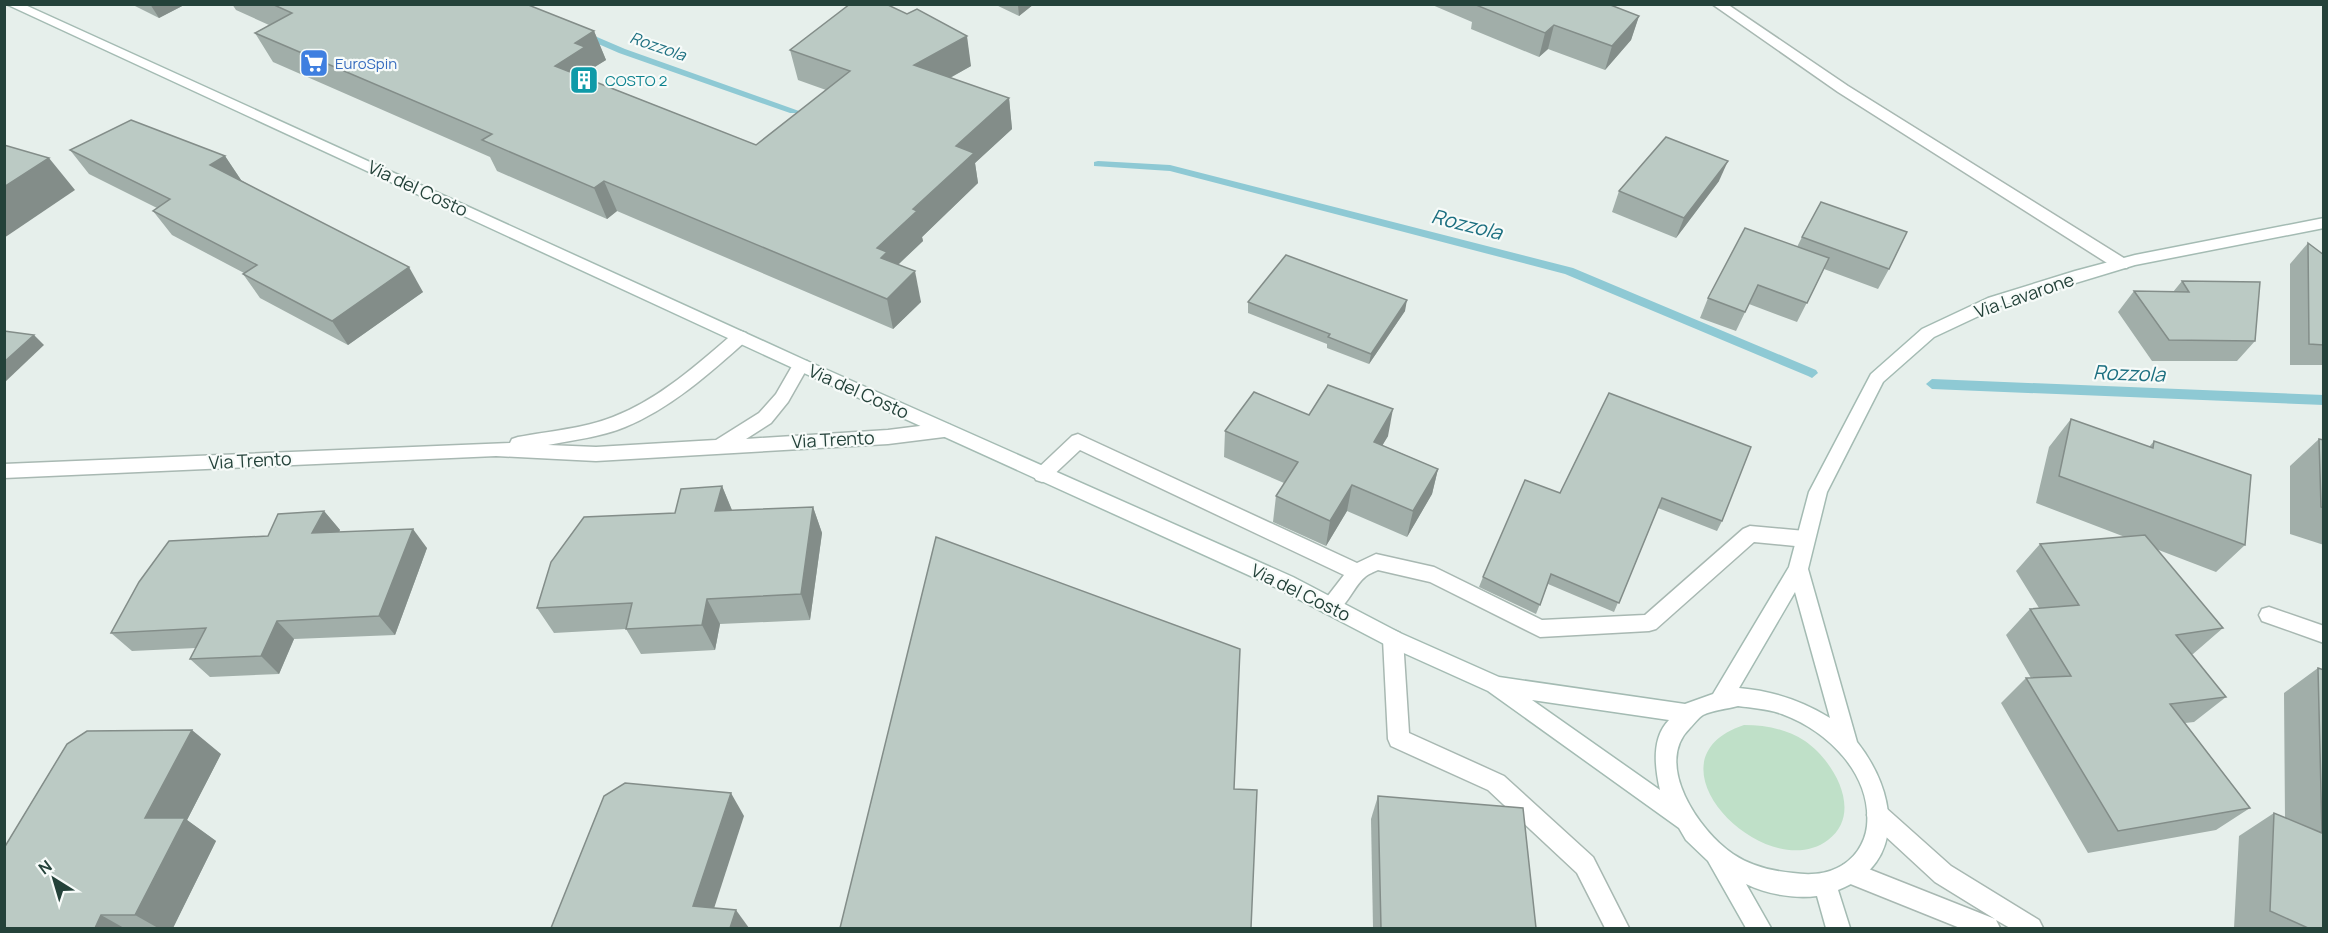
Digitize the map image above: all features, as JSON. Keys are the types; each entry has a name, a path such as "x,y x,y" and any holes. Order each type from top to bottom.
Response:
{"main road":[{"name":"Via del Costo","path":"12,4 944,430 1286,583 1393,639 1496,685 1683,819"},
{"path":"1718,4 1843,89 2121,264"},
{"name":"Via Lavarone","path":"1722,698 1798,569 1818,492 1877,378 1929,333 1994,302 2121,264 2324,223"},
{"name":"Via Trento","path":"496,449 616,423 639,412 715,360 740,337"},
{"name":"Via Trento","path":"722,445 765,418 782,398 801,365"},
{"name":"Via Trento","path":"4,471 496,449 596,454 888,437 944,430"},
{"path":"1042,474 1078,441 1357,572"},
{"path":"1330,606 1357,572 1376,561 1434,575 1540,629 1649,623 1750,534 1805,539"},
{"name":"Via Lavarone","path":"1798,569 1849,748"},
{"path":"2269,615 2324,635"},
{"path":"1393,639 1399,739 1496,783 1585,865 1617,928"},
{"path":"1496,685 1688,714"},
{"path":"1722,698 1754,698 1788,706 1821,724 1849,748 1870,780 1875,792 1878,815 1879,826 1873,848 1860,866 1851,873 1825,884 1790,886 1770,883 1733,867 1703,844 1683,819 1668,789 1665,760 1671,734 1688,714 1722,698"},
{"path":"1878,815 1943,874 2031,928"},
{"path":"1716,855 1759,928"},
{"path":"1851,873 1988,928"},
{"path":"1825,884 1838,928"}],"green space":[{"path":"1744,725 1768,727 1791,733 1805,741 1826,761 1835,774 1844,802 1844,816 1839,829 1828,840 1802,850 1774,847 1746,833 1723,813 1708,789 1704,764 1715,742"}],"building":[{"path":"272,4 526,4 594,31 575,43 585,47 555,66 756,145 850,71 790,50 850,4 886,4 907,14 917,9 967,36 914,65 1009,98 956,146 974,153 913,209 917,211 877,248 887,252 881,258 915,271 887,299 604,181 594,188 482,140 492,134 255,33 292,13"},
{"path":"1477,4 1608,4 1639,16 1612,46 1554,25 1545,33"},
{"path":"131,120 225,156 210,165 409,267 332,321 243,274 257,265 153,211 170,199 70,150"},
{"path":"1666,137 1728,161 1684,218 1619,191"},
{"path":"4,145 49,158 4,187"},
{"path":"1821,202 1907,232 1889,269 1802,237"},
{"path":"1745,228 1829,258 1807,303 1758,285 1745,312 1708,298"},
{"path":"2308,243 2324,255 2324,345 2309,344"},
{"path":"1286,255 1407,300 1371,354 1328,337 1330,334 1248,302"},
{"path":"2182,281 2260,282 2255,341 2169,340 2134,291 2189,292"},
{"path":"4,331 34,335 4,362"},
{"path":"1328,385 1393,409 1374,442 1438,469 1413,511 1352,485 1330,521 1276,496 1298,462 1225,431 1254,392 1309,415"},
{"path":"1609,393 1751,447 1722,521 1662,498 1619,603 1551,574 1540,605 1483,577 1525,480 1560,493"},
{"path":"2071,419 2153,448 2154,441 2251,475 2245,545 2059,476"},
{"path":"2319,439 2324,440 2324,508 2321,507"},
{"path":"722,486 715,511 813,507 801,594 707,599 702,625 626,629 632,603 537,608 551,562 584,517 675,513 681,489"},
{"path":"324,511 312,533 413,529 379,616 277,621 261,656 190,659 206,628 111,633 139,582 169,541 268,536 278,514"},
{"path":"2145,535 2223,628 2176,635 2226,697 2170,704 2250,808 2118,831 2026,678 2071,676 2030,609 2079,605 2040,544"},
{"path":"936,537 1240,649 1234,789 1257,790 1251,928 840,928"},
{"path":"2318,668 2324,670 2324,928 2308,928 2270,911 2274,813 2322,833"},
{"path":"192,730 145,818 185,818 135,915 101,915 95,928 4,928 4,848 67,744 87,731"},
{"path":"625,783 731,793 693,906 736,910 730,928 551,928 604,796"},
{"path":"1378,796 1523,808 1536,928 1381,928"}],"waterway":[{"name":"Rozzola","path":"583,34 622,51 794,111"},
{"name":"Rozzola","path":"1098,164 1170,168 1569,271 1812,373"},
{"name":"Rozzola","path":"1932,384 2324,400"}],"place":[{"name":"EuroSpin","path":"314,63"},
{"name":"COSTO 2","path":"584,80"}]}
